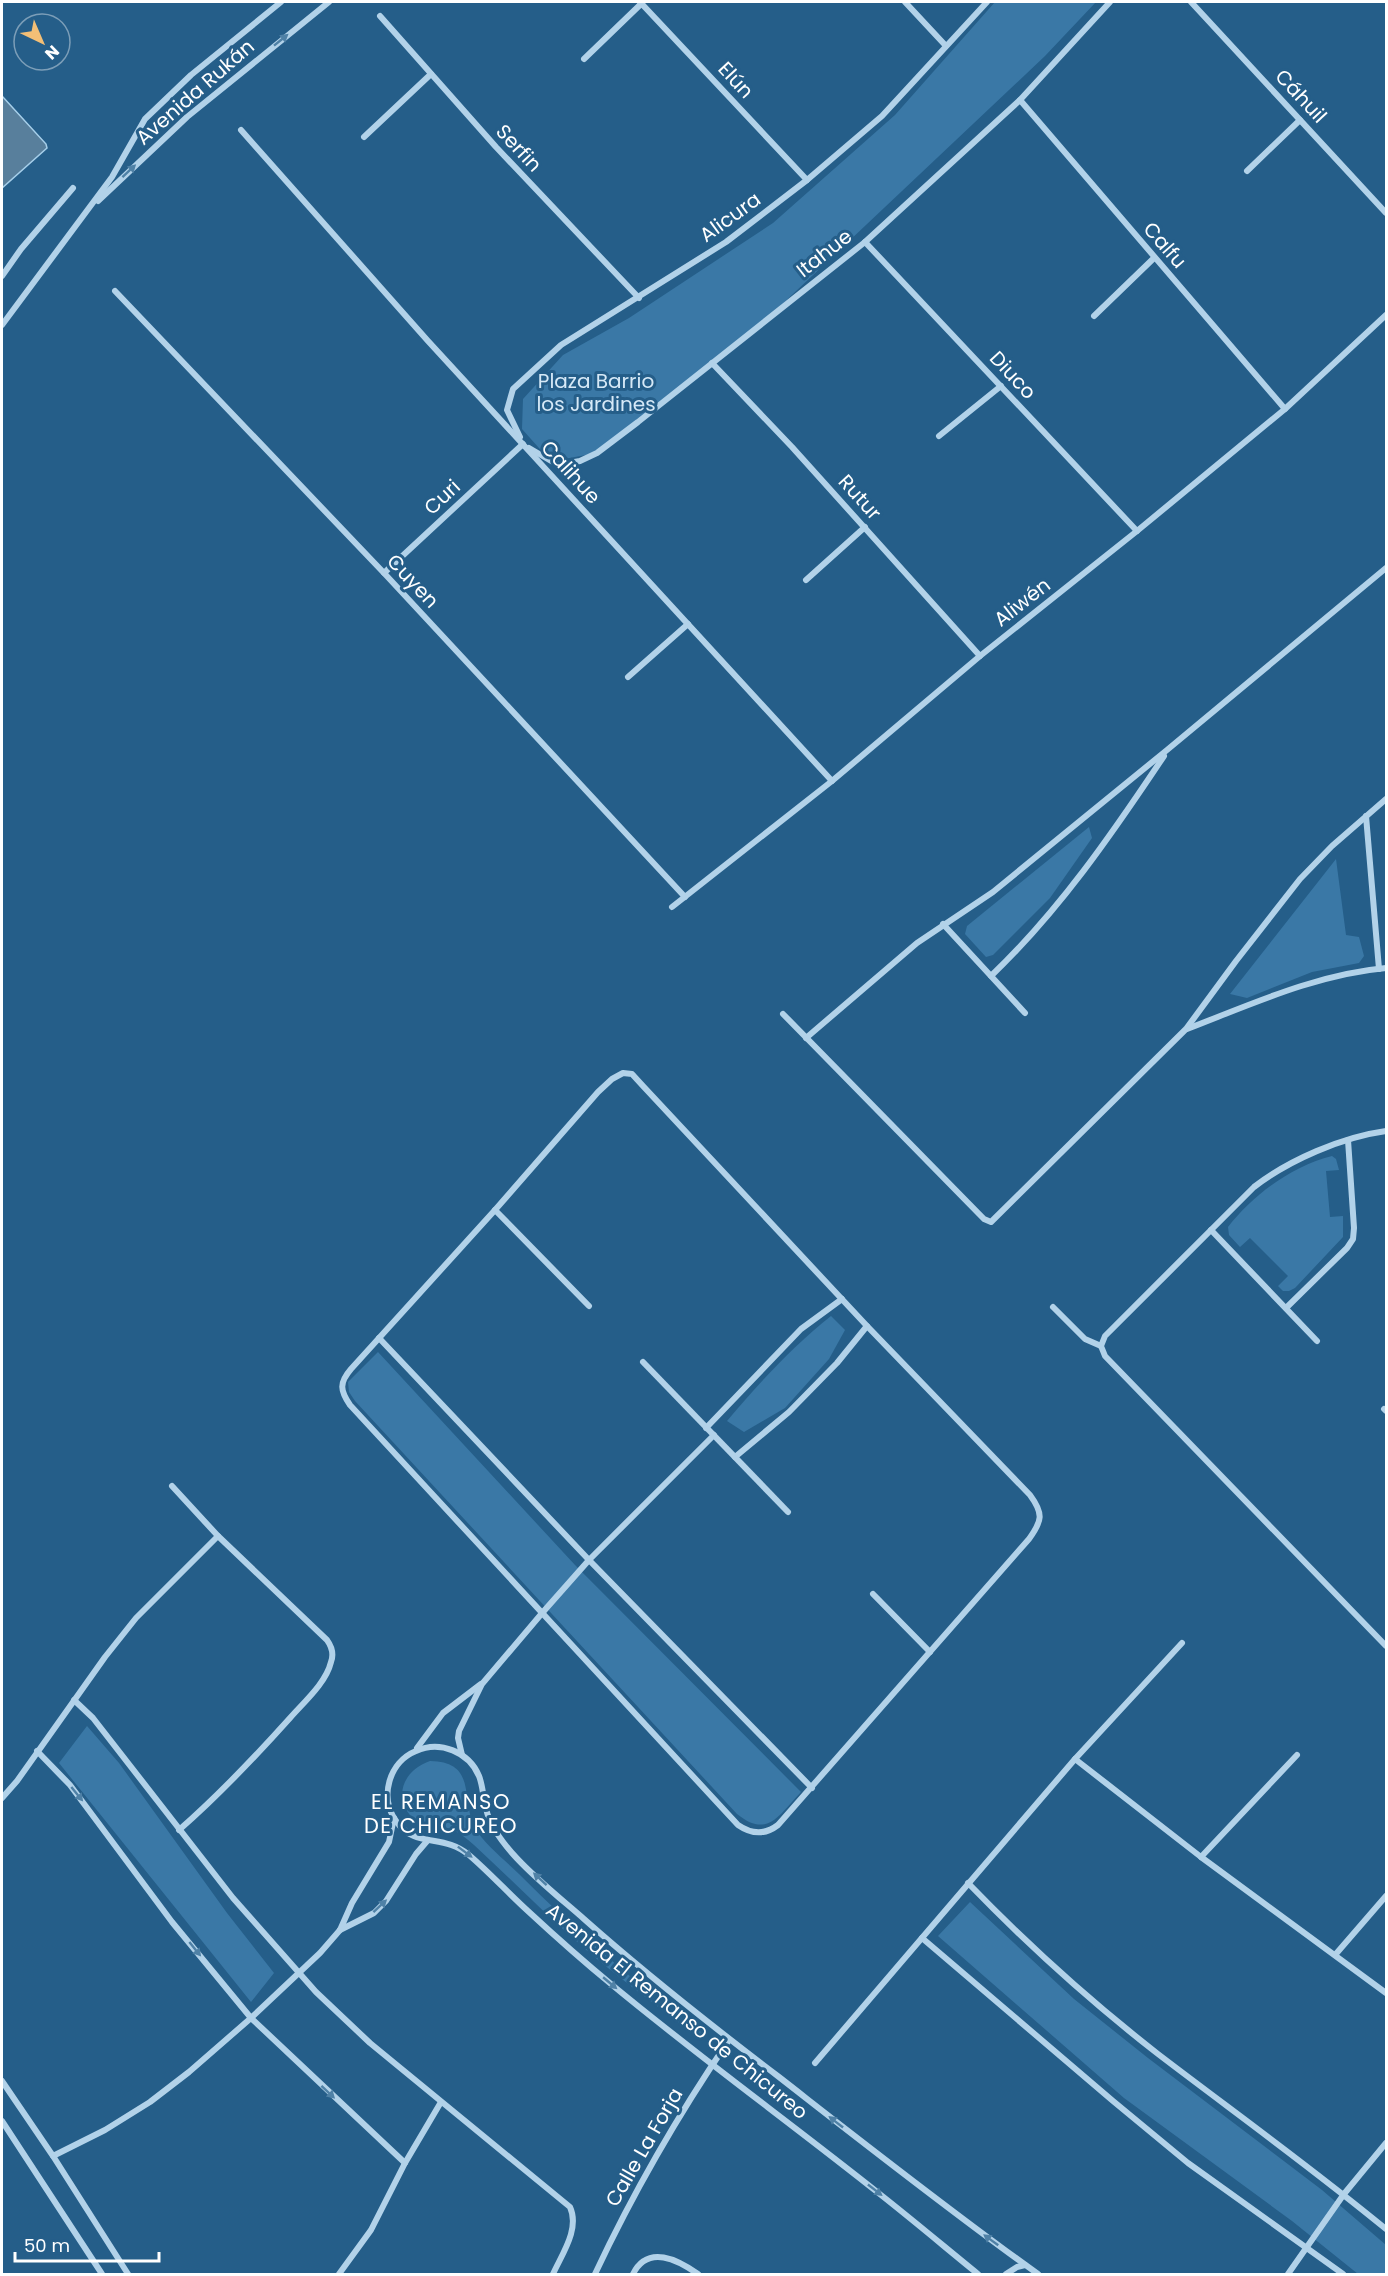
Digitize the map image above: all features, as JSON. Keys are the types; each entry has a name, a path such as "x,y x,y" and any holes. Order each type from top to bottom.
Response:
{"street":[{"name":"Avenida Rukán","path":"2,325 112,177 145,119 191,75 280,2"},
{"name":"Avenida Rukán","path":"86,212 187,117 329,2"},
{"path":"584,58 641,2"},
{"name":"Elún","path":"641,2 807,180"},
{"path":"904,2 946,46"},
{"name":"Alicura","path":"524,444 507,410 513,389 561,345 726,242 807,180 882,116 987,2"},
{"name":"Itahue","path":"524,444 558,465 580,461 597,453 865,242 1020,100 1110,2"},
{"name":"Cáhuil","path":"1191,2 1386,213"},
{"name":"Serfin","path":"380,16 512,164 639,298"},
{"path":"364,137 431,74"},
{"name":"Calfu","path":"1020,100 1286,409"},
{"path":"1247,171 1300,120"},
{"name":"Calihue","path":"241,130 428,341 832,781"},
{"path":"2,276 27,241 73,188"},
{"name":"Diuco","path":"865,242 1137,531"},
{"path":"1094,316 1154,258"},
{"name":"Cuyen","path":"115,291 384,573 685,897"},
{"name":"Aliwén","path":"672,907 832,781 980,656 1286,409 1386,315"},
{"name":"Rutur","path":"712,363 865,527 980,656"},
{"path":"939,436 1001,386"},
{"name":"Curi","path":"384,573 524,444"},
{"path":"806,580 865,527"},
{"path":"806,1038 917,943 993,892 1386,568"},
{"path":"628,677 688,624"},
{"path":"991,976 1023,945 1074,884 1129,809 1167,750"},
{"path":"783,1014 984,1220 988,1222 994,1220 1186,1029 1287,894 1317,860 1386,799"},
{"path":"1186,1029 1299,987 1338,976 1383,968 1366,816"},
{"path":"943,924 1024,1013"},
{"path":"623,1073 632,1074 842,1299 1030,1495 1039,1507 1041,1518 1029,1539 778,1826 759,1833 744,1829 350,1405 343,1395 342,1380 598,1092 623,1073"},
{"path":"1386,1131 1348,1140 1308,1155 1267,1177 1105,1336 1101,1346 1104,1356 1386,1646"},
{"path":"1286,1308 1342,1253 1353,1239 1348,1140"},
{"path":"495,1210 589,1306"},
{"path":"1211,1230 1317,1341"},
{"path":"706,1428 801,1329 842,1299"},
{"path":"1053,1307 1085,1339 1101,1346"},
{"path":"735,1457 789,1412 837,1363 867,1326"},
{"path":"379,1338 589,1560 812,1788"},
{"path":"643,1362 788,1512"},
{"path":"415,1751 443,1713 482,1684 589,1560 714,1435"},
{"path":"172,1486 218,1536 332,1647 332,1660 312,1694 214,1800 179,1830"},
{"path":"2,1798 136,1618 218,1536"},
{"path":"873,1594 930,1652"},
{"path":"816,2063 1075,1759 1182,1643"},
{"path":"462,1755 458,1738 459,1731 482,1684"},
{"path":"74,1700 93,1718 233,1898 316,1992 370,2043 570,2206 574,2216 571,2236 553,2274"},
{"path":"340,1930 352,1903 389,1842 394,1818 388,1802 390,1780 397,1766 408,1755 423,1748 439,1747 462,1755"},
{"path":"37,1751 70,1785 172,1922 251,2018 280,2048 405,2163"},
{"name":"Avenida El Remanso de Chicureo","path":"462,1755 478,1773 491,1826 508,1848 537,1877 638,1967 729,2040 947,2208 1038,2274"},
{"path":"1201,1857 1297,1755"},
{"path":"1075,1759 1201,1857 1386,1994"},
{"name":"Avenida El Remanso de Chicureo","path":"394,1818 407,1833 414,1837 450,1843 464,1851 577,1955 978,2274"},
{"path":"53,2156 105,2130 150,2102 189,2072 251,2018 340,1930 374,1912 386,1901 416,1854 428,1840"},
{"path":"968,1883 1015,1931 1082,1992 1157,2053 1344,2194 1386,2229"},
{"path":"1335,1955 1386,1896"},
{"path":"922,1938 1180,2156 1343,2274"},
{"name":"Calle La Forja","path":"595,2274 622,2217 667,2137 729,2040"},
{"path":"2,2081 128,2274"},
{"path":"339,2274 371,2230 405,2163 441,2102"},
{"path":"2,2121 102,2274"},
{"path":"1288,2274 1344,2194 1386,2143"},
{"path":"633,2274 649,2257 667,2257 698,2274"},
{"path":"1006,2274 1025,2265"}],"green space":[{"name":"Plaza Barrio los Jardines","path":"995,2 1096,2 1045,56 759,326 597,453 564,459 547,457 522,429 523,399 563,355 629,318 773,223 895,115"},
{"path":"1089,827 1092,838 1050,898 993,955 986,957 965,934 967,926"},
{"path":"1336,859 1346,935 1359,937 1364,956 1359,963 1312,972 1247,998 1230,994"},
{"path":"1332,1156 1336,1159 1339,1170 1326,1171 1330,1217 1343,1216 1343,1237 1295,1288 1283,1291 1278,1286 1288,1276 1250,1238 1240,1247 1229,1235 1228,1227 1250,1203 1288,1174"},
{"path":"831,1316 845,1330 829,1359 785,1408 744,1432 727,1421 776,1366"},
{"path":"378,1352 575,1565 801,1792 779,1816 765,1824 757,1824 737,1814 355,1401 349,1392 348,1382"},
{"path":"87,1726 119,1763 227,1913 274,1973 251,2002 59,1763"},
{"path":"430,1761 445,1763 455,1768 461,1775 475,1828 490,1846 584,1936 653,1995 701,2032 701,2036 696,2036 598,1959 463,1836 451,1829 427,1825 411,1817 403,1803 403,1787 410,1774 422,1764"},
{"path":"970,1902 1074,1999 1322,2190 1386,2245 1386,2274 1358,2274 1292,2221 1124,2098 938,1936"}],"shaded area":[{"path":"2,96 46,144 47,148 2,188"}],"district":[{"name":"EL REMANSO DE CHICUREO","path":"441,1813"}]}
